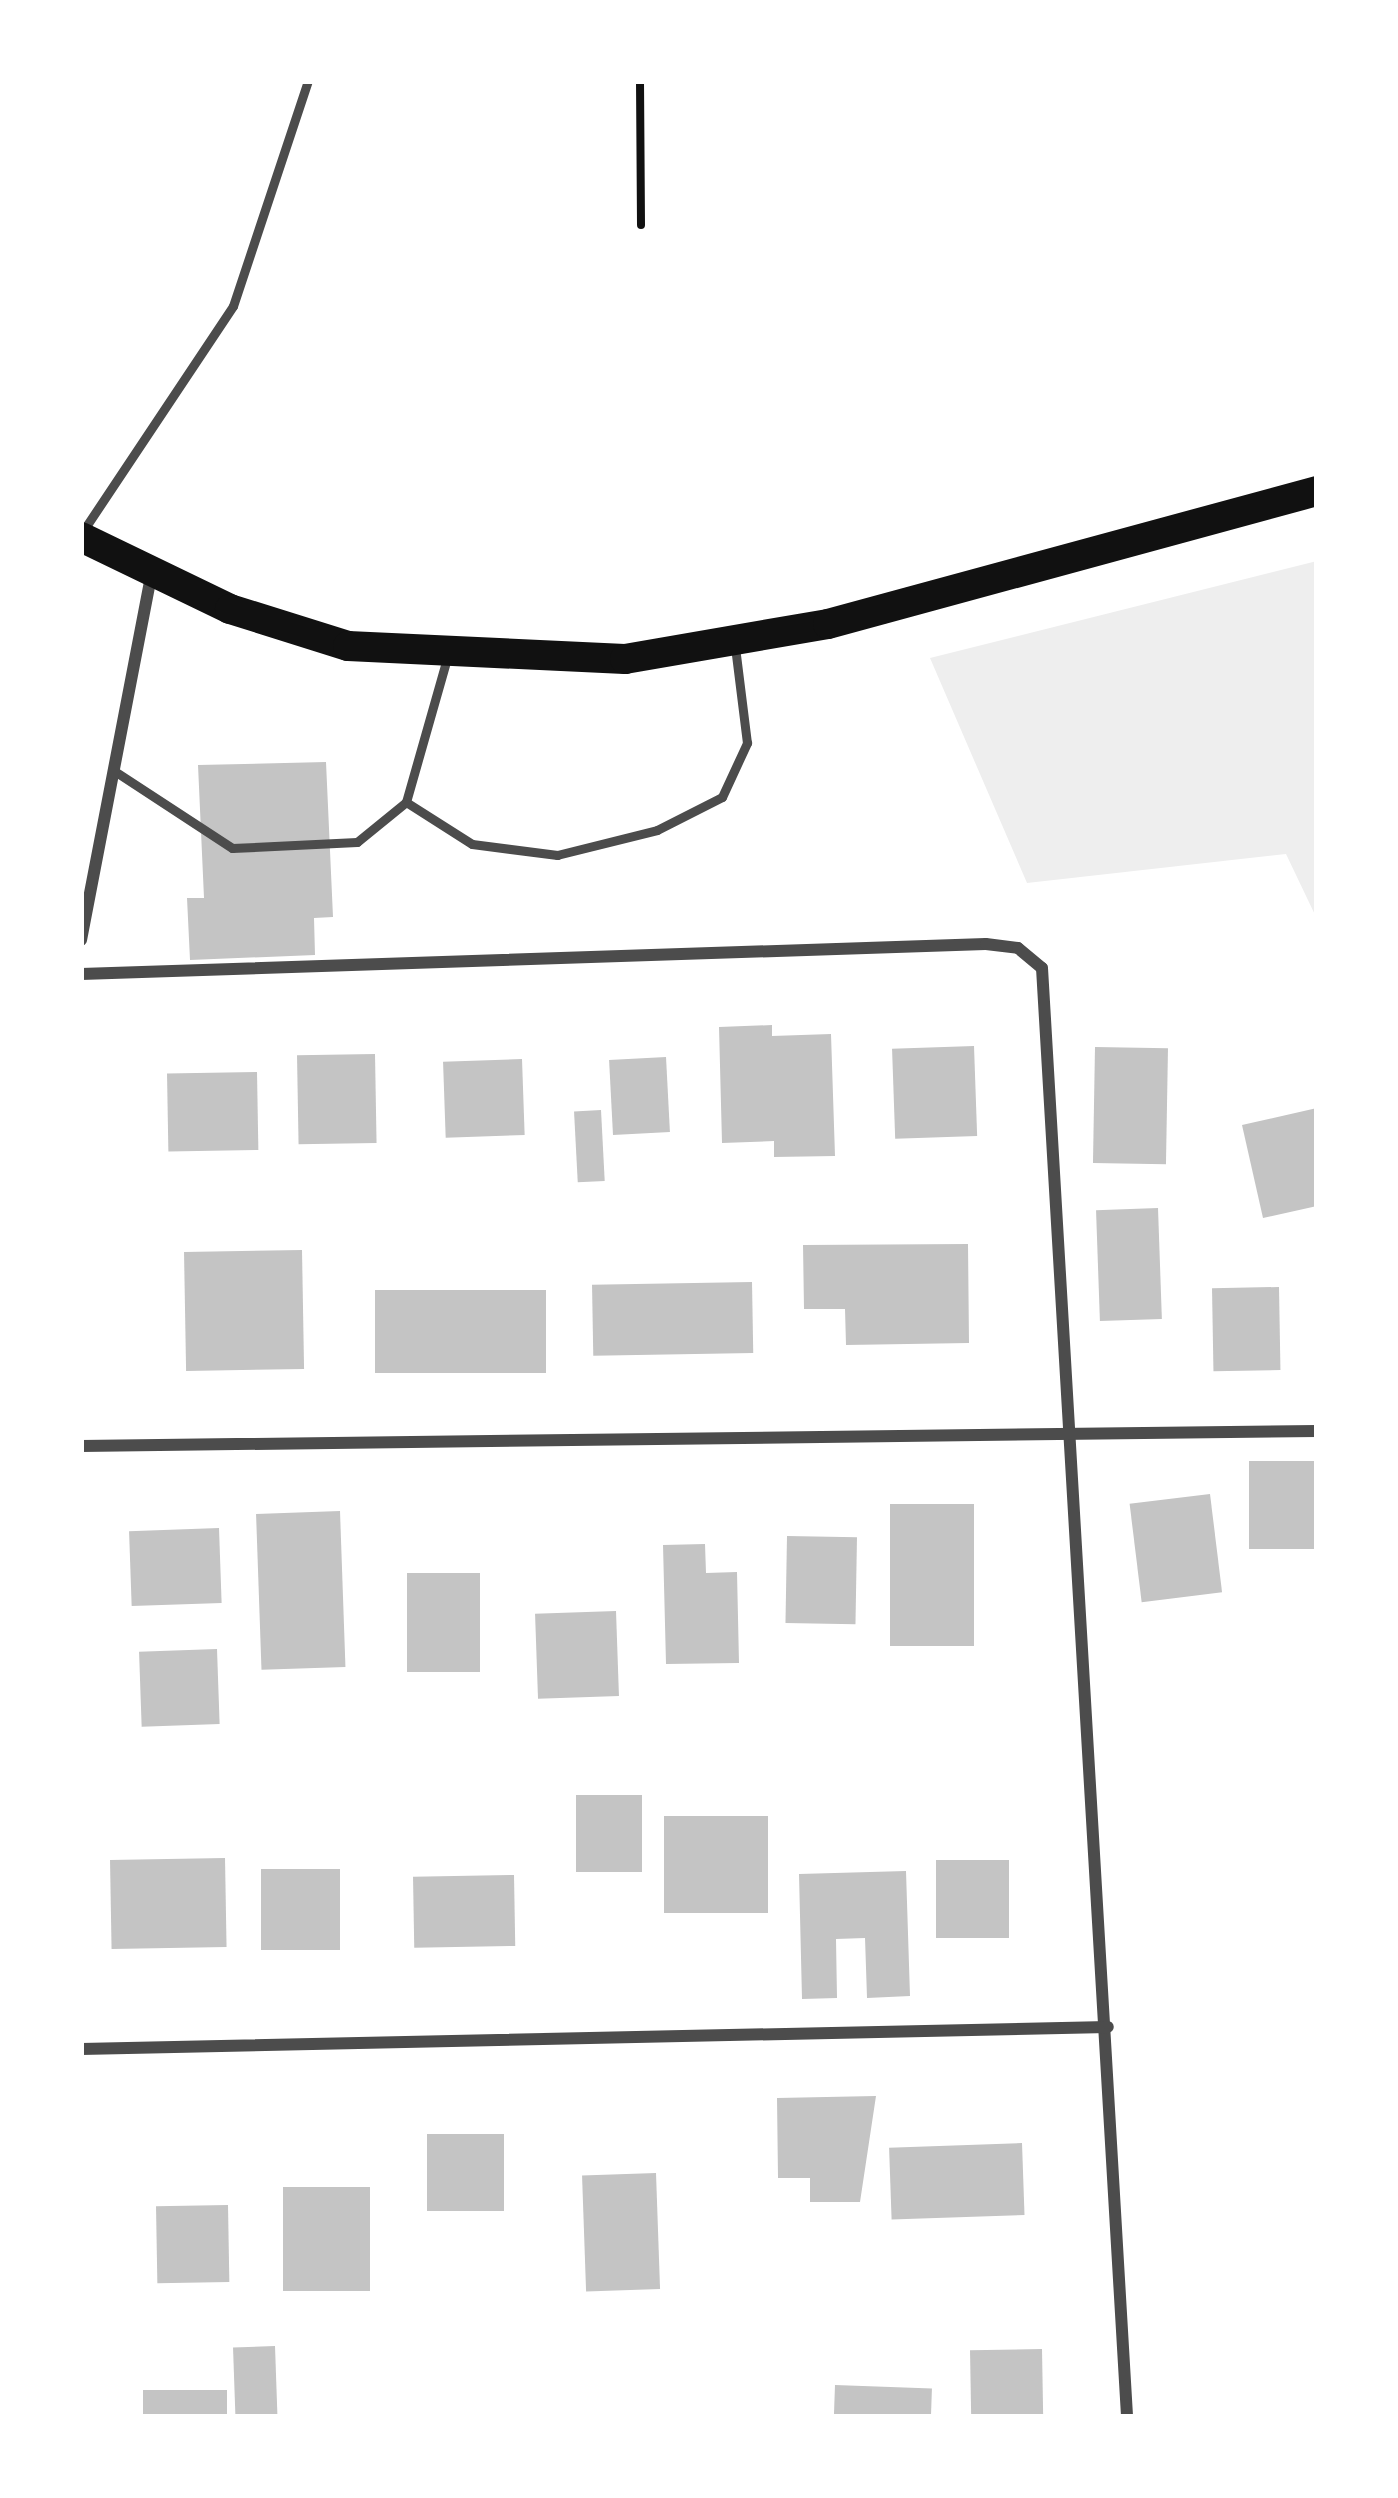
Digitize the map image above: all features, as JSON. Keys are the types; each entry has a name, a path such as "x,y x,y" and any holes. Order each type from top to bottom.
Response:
{"main road":[{"path":"81,536 151,575 293,632 447,658 734,647 1317,491"}],"street":[{"path":"81,940 151,575"},
{"path":"81,974 986,944 1018,948 1042,968 1063,1428 1108,2027 1126,2417"},
{"path":"81,1446 1063,1428 1317,1431"},
{"path":"81,2049 1108,2027"}],"lane":[{"path":"81,536 233,306 308,81"},
{"path":"406,802 472,844 557,856 657,830 722,797 748,743 734,647"},
{"path":"116,772 232,848 358,842 406,802 447,658"}],"path":[{"path":"640,81 641,225"}],"shaded area":[{"path":"1317,561 1317,919 1286,854 1027,883 930,658"}],"building":[{"path":"326,762 333,917 314,918 315,955 190,960 187,898 204,898 198,765"},
{"path":"772,1025 772,1036 831,1034 835,1156 774,1157 774,1141 722,1143 719,1027"},
{"path":"974,1046 977,1136 895,1139 892,1049"},
{"path":"1095,1047 1168,1048 1166,1164 1093,1163"},
{"path":"375,1054 377,1143 299,1144 297,1055"},
{"path":"666,1057 670,1132 613,1135 609,1060"},
{"path":"522,1059 525,1135 446,1138 443,1062"},
{"path":"257,1072 258,1150 168,1152 167,1074"},
{"path":"1317,1108 1317,1206 1263,1218 1242,1125"},
{"path":"601,1110 605,1181 578,1182 574,1111"},
{"path":"1158,1208 1162,1319 1100,1321 1096,1210"},
{"path":"968,1244 969,1343 846,1345 845,1309 804,1309 803,1245"},
{"path":"302,1250 304,1369 186,1371 184,1252"},
{"path":"752,1282 753,1353 593,1356 592,1285"},
{"path":"1279,1287 1280,1370 1213,1371 1212,1288"},
{"path":"375,1290 546,1290 546,1373 375,1373"},
{"path":"1249,1461 1317,1461 1317,1549 1249,1549"},
{"path":"1210,1494 1222,1592 1142,1602 1130,1504"},
{"path":"890,1504 974,1504 974,1646 890,1646"},
{"path":"340,1511 345,1667 261,1670 256,1514"},
{"path":"219,1528 222,1603 132,1606 129,1531"},
{"path":"787,1536 857,1537 855,1624 785,1623"},
{"path":"705,1544 706,1573 737,1572 739,1663 666,1664 663,1545"},
{"path":"407,1573 480,1573 480,1672 407,1672"},
{"path":"616,1611 619,1696 538,1699 535,1614"},
{"path":"217,1649 220,1724 142,1727 139,1652"},
{"path":"576,1795 642,1795 642,1872 576,1872"},
{"path":"664,1816 768,1816 768,1913 664,1913"},
{"path":"225,1858 227,1947 112,1949 110,1860"},
{"path":"936,1860 1009,1860 1009,1938 936,1938"},
{"path":"261,1869 340,1869 340,1950 261,1950"},
{"path":"906,1871 910,1996 867,1998 865,1938 836,1939 837,1998 802,1999 799,1874"},
{"path":"514,1875 515,1946 414,1948 413,1877"},
{"path":"876,2096 860,2202 810,2202 810,2178 778,2178 777,2098"},
{"path":"427,2134 504,2134 504,2211 427,2211"},
{"path":"1022,2143 1025,2215 892,2220 889,2148"},
{"path":"656,2173 660,2289 586,2292 582,2176"},
{"path":"283,2187 370,2187 370,2291 283,2291"},
{"path":"228,2205 229,2282 157,2283 156,2206"},
{"path":"275,2346 277,2416 235,2417 233,2347"},
{"path":"1042,2349 1043,2417 971,2417 970,2350"},
{"path":"835,2385 932,2388 931,2417 834,2417"},
{"path":"143,2390 227,2390 227,2417 143,2417"}]}
